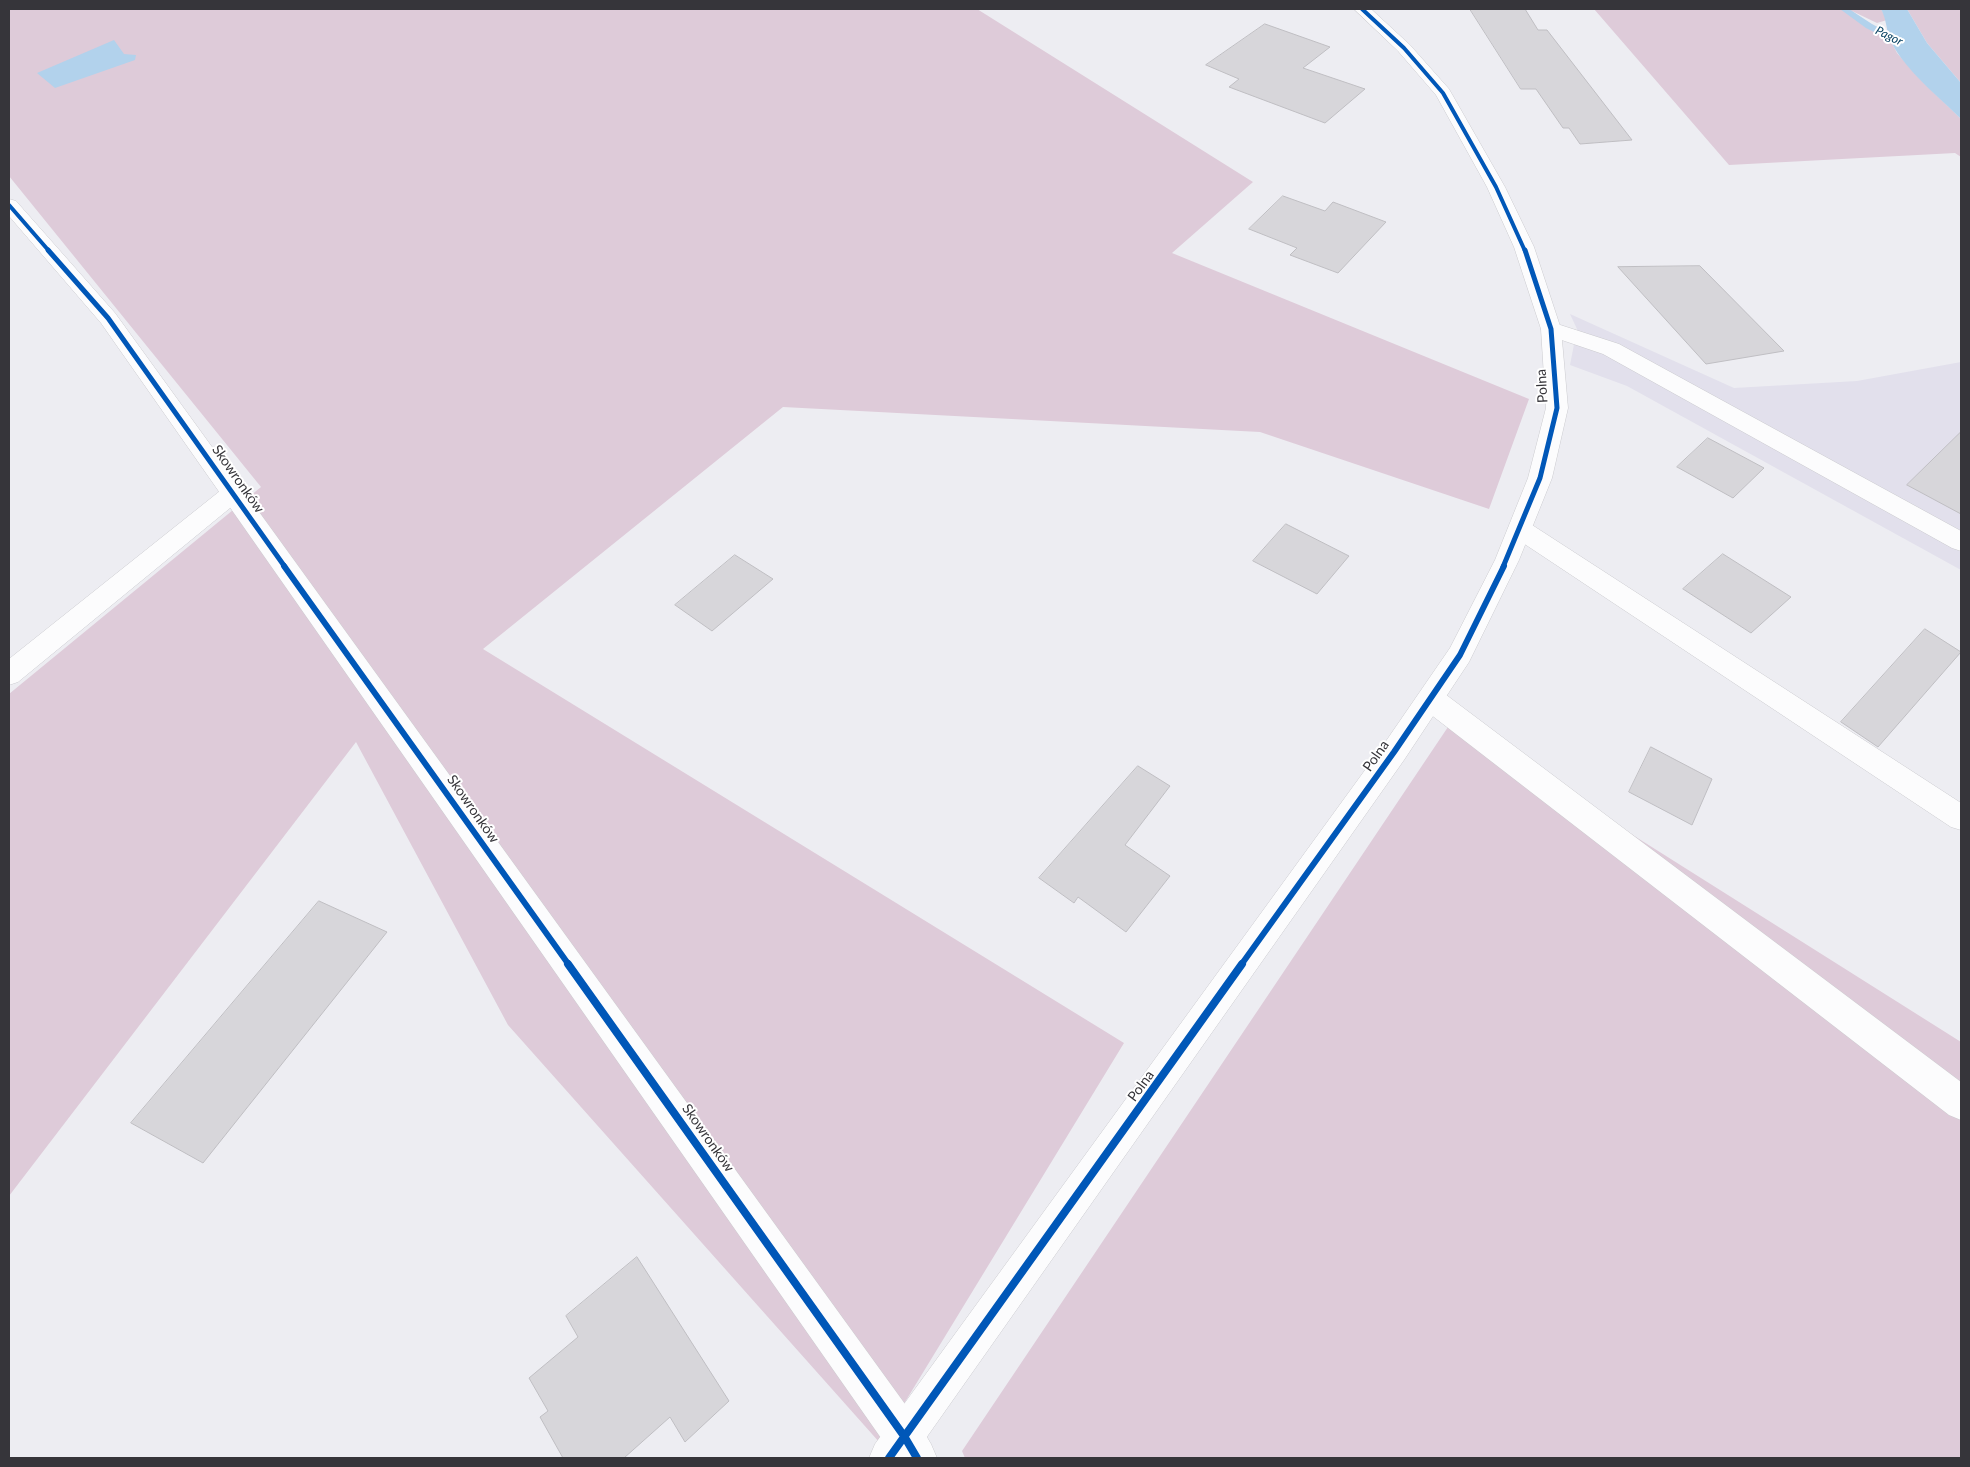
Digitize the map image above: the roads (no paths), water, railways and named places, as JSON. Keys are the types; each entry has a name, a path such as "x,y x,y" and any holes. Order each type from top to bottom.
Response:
{"street":[{"name":"Polna","path":"904,1451 1460,655 1508,560 1540,478 1557,408 1551,329 1524,247 1496,187 1443,92 1404,48 1362,9"},
{"name":"Skowronków","path":"12,212 108,318 233,493 904,1451"},
{"path":"1551,329 1611,350 1961,542"},
{"name":"Skowronków","path":"9,674 233,493"},
{"path":"1520,528 1961,818"},
{"path":"1431,698 1961,1103"}],"water":[{"path":"1881,9 1907,9 1927,43 1961,83 1961,119 1905,63 1889,38"},
{"path":"114,40 124,54 136,55 135,60 55,88 37,73"}],"waterway":[{"name":"Pagor","path":"1844,9 1869,26 1905,44"}]}
